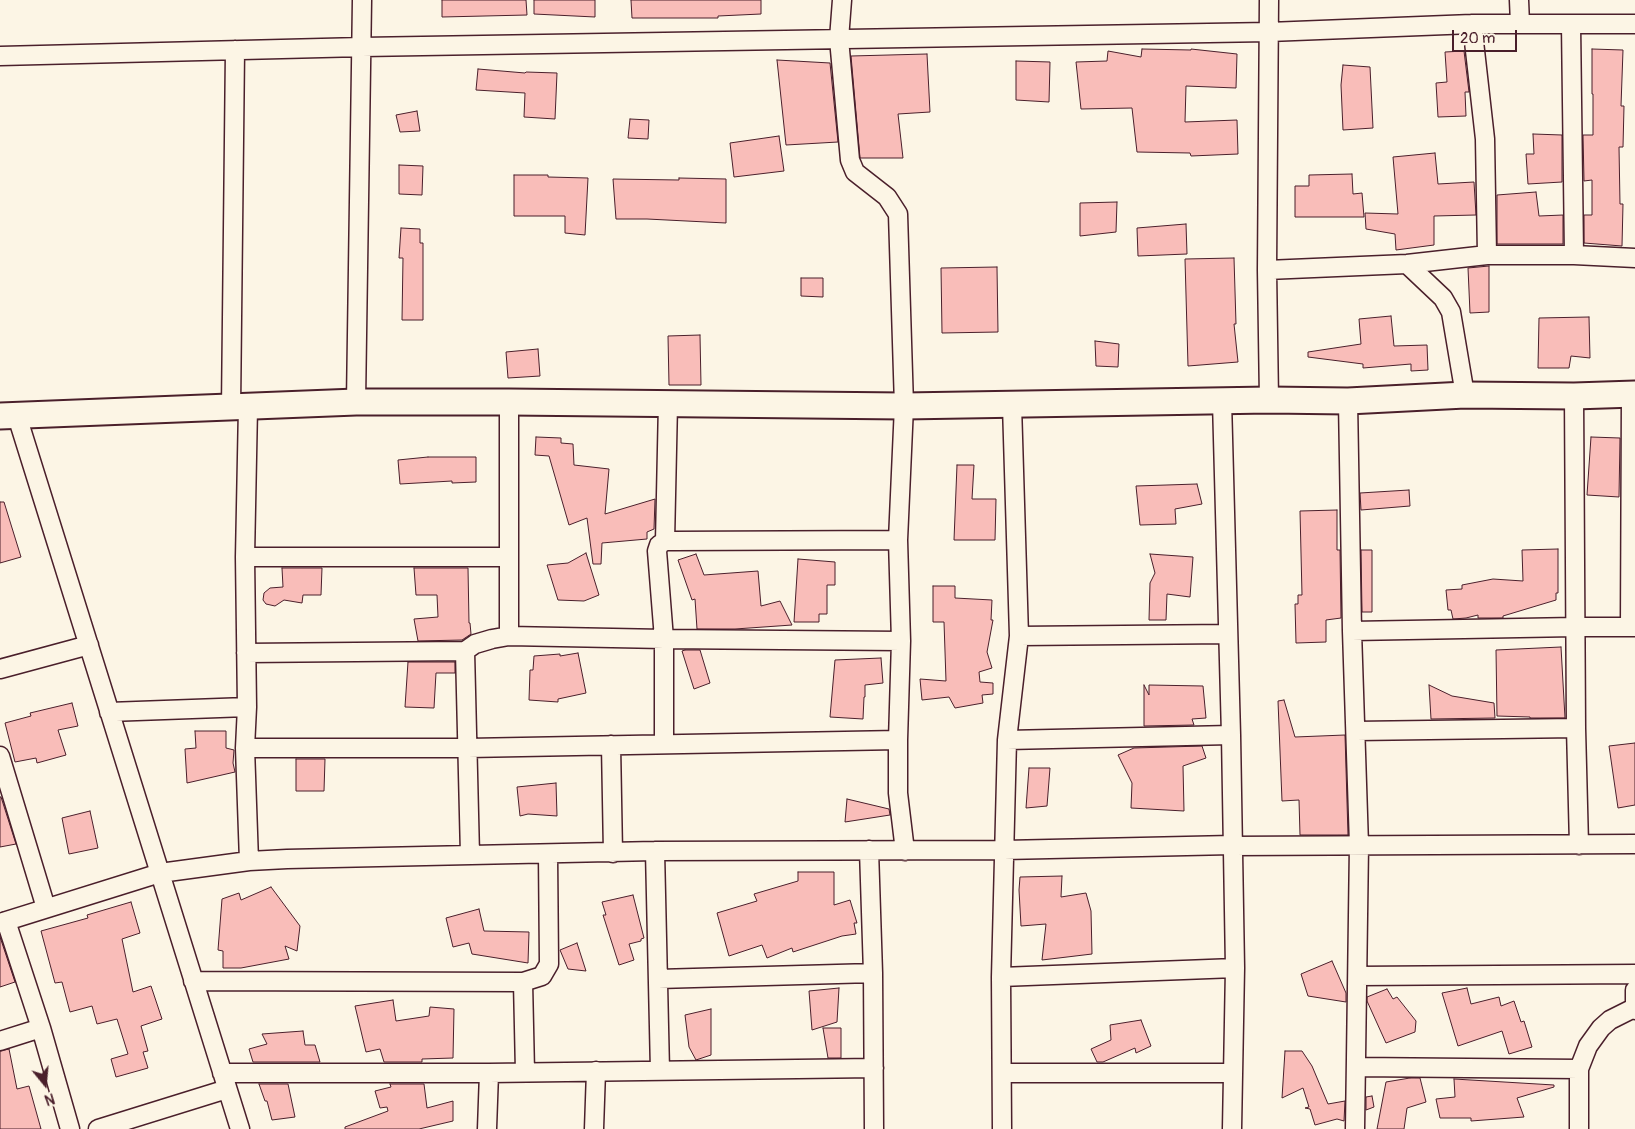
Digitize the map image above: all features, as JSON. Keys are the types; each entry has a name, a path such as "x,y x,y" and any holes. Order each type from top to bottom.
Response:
{"street":[{"path":"356,402 362,0"},
{"path":"842,0 838,39 850,160 855,172 887,197 898,214 904,406 898,540 901,641 898,793 905,850"},
{"path":"1269,0 1267,270 1269,400"},
{"path":"1519,0 1520,24"},
{"path":"1472,24 1484,139 1487,255"},
{"path":"0,56 362,47 1269,32 1472,24 1635,24"},
{"path":"1571,24 1574,255"},
{"path":"235,50 239,408 245,557 246,748 249,861"},
{"path":"1267,270 1407,264 1487,255 1574,255 1635,258"},
{"path":"1407,264 1443,298 1451,312 1465,395"},
{"path":"240,1129 88,645 8,416 356,402 904,406 1269,400 1348,401 1465,395 1574,396 1633,394 1633,627 1352,631"},
{"path":"1574,396 1576,728 1579,845"},
{"path":"1222,401 1232,735 1235,968 1232,1129"},
{"path":"1348,401 1352,631 1359,845 1355,1129"},
{"path":"509,402 509,636"},
{"path":"665,542 668,403"},
{"path":"1002,1129 1001,977 1007,740 1019,636 1012,405"},
{"path":"664,744 664,639 657,551 659,545 665,542 898,540"},
{"path":"245,557 509,557"},
{"path":"1019,636 1228,634"},
{"path":"246,653 465,650 484,641 509,636 901,641"},
{"path":"0,669 88,645"},
{"path":"465,650 470,855"},
{"path":"109,712 247,707"},
{"path":"1356,731 1576,728"},
{"path":"1007,740 1232,735"},
{"path":"246,748 468,748 898,740"},
{"path":"610,745 613,853"},
{"path":"0,756 6,796 46,908"},
{"path":"70,1129 41,1028 3,922 160,873 249,861 350,857 655,851 1004,850 1232,845 1635,844"},
{"path":"869,850 873,973 874,1129"},
{"path":"655,851 660,1071"},
{"path":"193,981 523,982 542,976 549,964 548,854"},
{"path":"1001,977 1235,968"},
{"path":"658,979 873,973"},
{"path":"1358,976 1635,974"},
{"path":"523,982 525,1072"},
{"path":"1579,1129 1579,1069 1588,1046 1601,1028 1610,1020 1635,1009 1635,990"},
{"path":"0,1042 41,1028"},
{"path":"1356,1067 1579,1069"},
{"path":"98,1129 224,1081 525,1072 874,1068"},
{"path":"594,1129 596,1071"},
{"path":"487,1129 489,1073"},
{"path":"1003,1073 1232,1073"}],"building":[{"path":"442,0 526,0 527,15 442,17"},
{"path":"534,0 595,0 595,17 534,14"},
{"path":"631,0 761,0 761,14 718,16 718,18 632,18"},
{"path":"1142,49 1191,49 1237,54 1236,88 1186,86 1185,122 1237,120 1238,154 1191,156 1190,153 1137,152 1132,108 1081,109 1076,62 1107,61 1108,51 1141,57"},
{"path":"1592,49 1623,50 1621,106 1624,106 1623,147 1619,147 1620,204 1623,204 1622,246 1584,243 1584,215 1592,215 1592,180 1584,181 1583,135 1593,135"},
{"path":"1464,51 1469,92 1465,92 1466,116 1438,117 1436,83 1447,82 1445,52"},
{"path":"927,54 930,112 898,114 903,158 860,158 851,56"},
{"path":"777,60 830,63 838,142 786,145"},
{"path":"1016,61 1050,62 1049,102 1016,100"},
{"path":"1343,65 1370,67 1373,128 1343,130 1341,85"},
{"path":"478,69 525,73 557,73 555,119 524,117 525,93 476,90"},
{"path":"417,111 420,131 400,132 396,115"},
{"path":"630,119 649,120 648,139 628,138"},
{"path":"1533,134 1562,135 1562,182 1528,184 1526,154 1534,154"},
{"path":"779,136 784,171 734,177 730,143"},
{"path":"1435,153 1438,184 1474,182 1476,215 1434,216 1434,245 1396,250 1395,234 1366,229 1365,213 1398,214 1393,157"},
{"path":"399,165 423,166 422,195 399,194"},
{"path":"1352,174 1353,194 1362,193 1364,217 1295,217 1295,186 1309,186 1309,175"},
{"path":"514,175 588,178 585,235 565,233 565,216 514,216"},
{"path":"679,178 726,179 726,223 616,219 613,179 679,180"},
{"path":"1536,192 1539,216 1563,215 1563,244 1497,244 1497,195"},
{"path":"1117,202 1116,232 1080,236 1080,203"},
{"path":"1186,224 1187,254 1138,256 1137,228"},
{"path":"401,228 420,229 420,243 423,243 423,320 402,320 403,258 399,258"},
{"path":"1234,258 1236,324 1234,324 1238,362 1188,366 1185,259"},
{"path":"1489,266 1489,312 1470,313 1468,268"},
{"path":"997,267 998,332 942,333 941,268"},
{"path":"801,278 823,278 823,297 801,296"},
{"path":"1391,316 1394,346 1427,345 1428,370 1411,371 1411,364 1363,368 1363,364 1308,357 1308,352 1361,344 1359,319"},
{"path":"1589,317 1590,358 1571,356 1569,368 1538,368 1539,318"},
{"path":"700,335 701,385 669,385 668,336"},
{"path":"1095,341 1119,344 1118,367 1096,366"},
{"path":"538,349 540,376 508,378 506,352"},
{"path":"536,437 561,438 561,443 573,444 574,465 609,469 605,514 655,499 654,529 647,532 647,539 602,543 601,564 593,564 587,518 569,525 549,456 535,455"},
{"path":"1591,437 1620,438 1619,497 1587,495"},
{"path":"428,457 476,457 476,482 452,483 452,481 400,484 398,460"},
{"path":"957,465 974,465 972,499 996,499 995,540 954,540"},
{"path":"1197,484 1202,504 1175,509 1176,524 1140,525 1136,486"},
{"path":"1409,490 1410,506 1361,510 1360,493"},
{"path":"0,502 4,502 21,557 0,563"},
{"path":"1337,510 1337,550 1340,550 1341,618 1326,620 1326,642 1296,643 1295,604 1298,604 1298,595 1302,595 1300,511"},
{"path":"1558,549 1558,593 1556,593 1556,600 1503,616 1503,618 1478,618 1478,615 1453,619 1451,610 1448,610 1446,590 1462,589 1462,585 1493,579 1523,581 1522,550"},
{"path":"1361,550 1372,550 1372,612 1362,612"},
{"path":"586,553 599,595 584,601 558,600 547,565 568,563"},
{"path":"696,554 704,575 758,571 761,606 780,601 792,625 735,629 697,629 695,599 692,600 678,560"},
{"path":"1150,554 1193,557 1190,597 1167,594 1166,620 1149,620 1150,583 1155,573"},
{"path":"798,559 835,562 835,585 827,585 827,614 819,614 819,622 794,622"},
{"path":"282,568 322,568 321,595 303,595 302,603 284,600 275,606 266,604 263,600 264,593 270,588 283,587"},
{"path":"414,568 468,568 471,634 462,640 418,641 414,619 438,617 437,595 416,595"},
{"path":"933,586 955,586 955,598 992,600 991,620 993,620 987,652 992,668 979,672 980,682 993,683 993,694 982,695 983,703 955,708 949,697 922,700 920,679 946,681 944,622 933,622"},
{"path":"1561,647 1565,718 1497,716 1496,650"},
{"path":"700,650 710,683 694,689 682,651"},
{"path":"578,653 586,693 558,699 558,702 529,700 530,670 533,670 534,656 560,654 560,656"},
{"path":"881,658 883,683 865,685 863,719 830,717 835,660"},
{"path":"408,662 455,662 455,673 436,673 434,708 405,707"},
{"path":"1144,685 1149,695 1149,685 1203,686 1206,718 1192,719 1194,725 1144,726"},
{"path":"1429,685 1452,696 1494,703 1495,718 1431,719"},
{"path":"1284,700 1295,737 1345,735 1348,835 1300,835 1299,800 1282,801 1278,701"},
{"path":"72,703 78,726 58,730 66,755 37,763 36,758 15,762 5,723 31,716 30,713"},
{"path":"195,731 226,731 226,748 234,750 233,763 235,772 187,783 185,749 196,748"},
{"path":"1635,743 1635,805 1618,808 1609,746"},
{"path":"1202,746 1206,758 1183,766 1184,811 1131,808 1132,783 1118,755 1134,748"},
{"path":"296,759 325,759 324,791 296,791"},
{"path":"1029,768 1050,768 1047,806 1026,808"},
{"path":"556,783 557,816 528,814 520,816 517,787"},
{"path":"0,797 16,844 0,847"},
{"path":"847,799 889,809 890,815 845,822"},
{"path":"90,811 98,848 69,854 62,818"},
{"path":"798,872 834,872 834,905 850,900 857,923 854,923 856,934 842,936 793,952 792,948 767,958 762,945 729,956 717,913 757,901 754,894 798,881"},
{"path":"1062,876 1061,897 1086,893 1091,911 1092,954 1042,960 1046,924 1021,926 1020,877"},
{"path":"271,887 300,926 297,951 285,946 289,959 241,968 223,968 223,951 218,950 222,899 239,893 241,900"},
{"path":"633,895 644,938 641,941 629,944 634,960 619,965 603,915 606,915 602,902"},
{"path":"131,902 140,933 122,939 133,992 151,986 162,1019 141,1026 148,1051 143,1052 148,1068 116,1077 111,1059 128,1054 117,1019 97,1024 92,1006 70,1012 62,982 55,983 41,931 88,918 87,915"},
{"path":"479,909 484,931 529,932 528,963 472,954 469,943 453,947 446,918"},
{"path":"0,937 15,982 0,987"},
{"path":"577,943 586,971 568,969 560,950"},
{"path":"1332,961 1346,993 1346,1002 1308,996 1301,974"},
{"path":"839,988 837,1022 812,1030 809,991"},
{"path":"1467,988 1471,1004 1499,997 1501,1006 1514,1001 1521,1022 1524,1021 1532,1047 1509,1054 1502,1031 1458,1046 1442,993"},
{"path":"1387,989 1393,999 1397,997 1416,1021 1415,1032 1386,1043 1367,1001 1367,997"},
{"path":"393,1000 396,1021 429,1016 430,1007 454,1009 453,1058 422,1059 422,1062 384,1062 380,1049 366,1052 355,1006"},
{"path":"711,1009 711,1055 696,1060 689,1047 685,1015"},
{"path":"1141,1020 1151,1046 1136,1053 1135,1048 1103,1062 1097,1062 1091,1049 1111,1040 1110,1025"},
{"path":"823,1028 841,1028 841,1058 828,1058"},
{"path":"303,1031 305,1045 315,1045 320,1062 253,1062 249,1049 267,1044 262,1034"},
{"path":"9,1049 17,1089 29,1086 41,1129 0,1129 0,1051"},
{"path":"1285,1051 1302,1051 1312,1066 1328,1104 1345,1101 1344,1121 1337,1119 1315,1125 1310,1109 1305,1108 1309,1107 1303,1088 1282,1098"},
{"path":"1420,1078 1426,1102 1407,1108 1404,1129 1377,1129 1386,1082"},
{"path":"1454,1079 1554,1085 1554,1087 1517,1098 1524,1117 1471,1121 1471,1118 1440,1118 1436,1099 1455,1097"},
{"path":"259,1084 288,1084 295,1117 272,1120 267,1101 265,1101"},
{"path":"390,1084 424,1084 427,1108 453,1101 453,1121 419,1129 345,1129 345,1127 388,1111 387,1107 380,1108 375,1091 391,1087"},
{"path":"1372,1096 1374,1107 1366,1110 1366,1097"}]}
